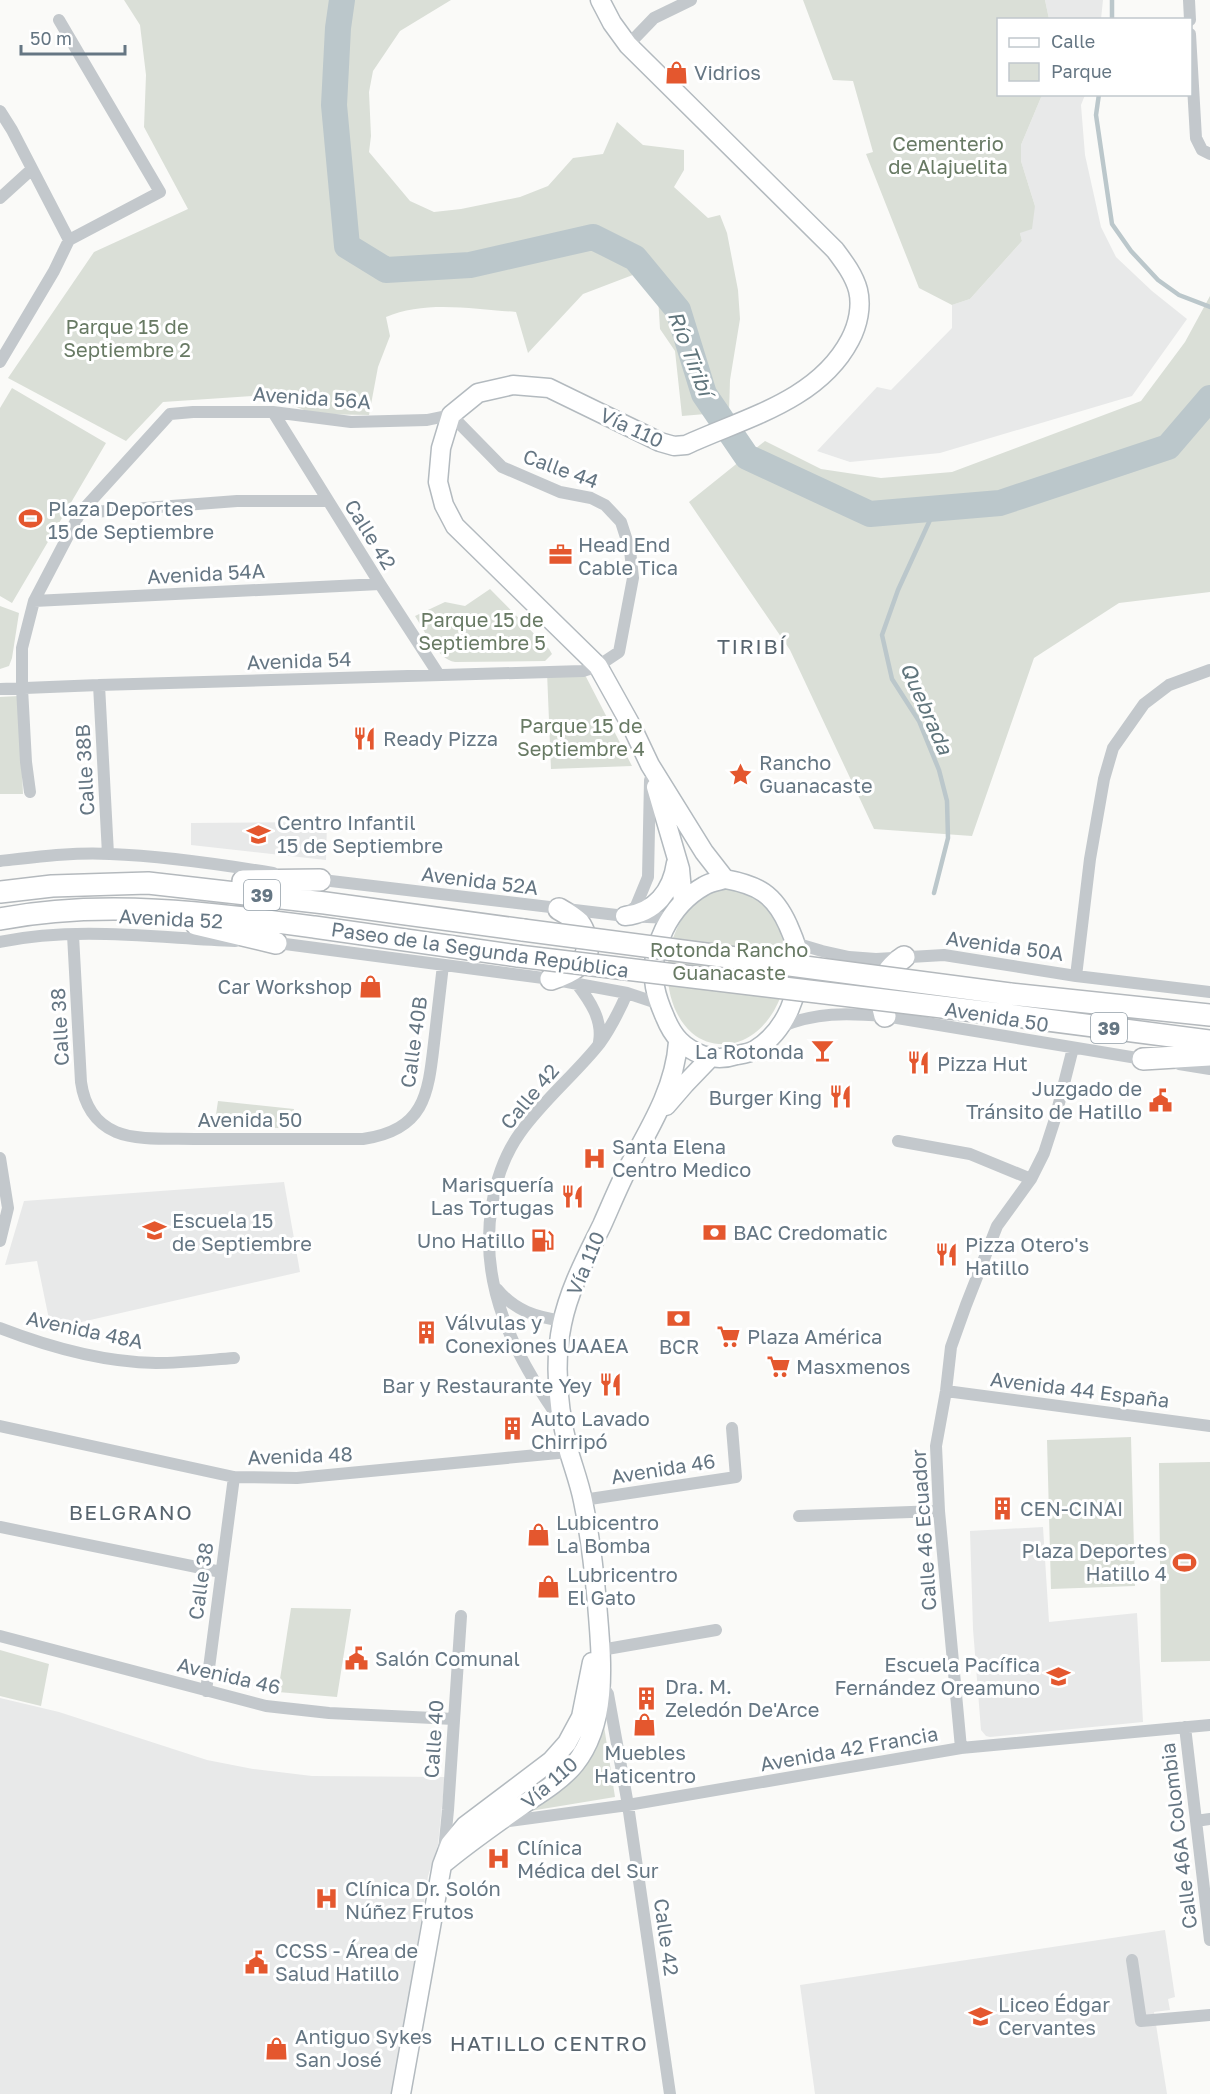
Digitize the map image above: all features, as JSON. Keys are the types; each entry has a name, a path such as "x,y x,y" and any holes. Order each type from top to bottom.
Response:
{"highway":[{"path":"148,883 320,880"},
{"name":"Paseo de la Segunda República","path":"0,892 52,885 148,883 269,896 1010,993 1210,1015"},
{"path":"116,908 276,943"},
{"name":"Paseo de la Segunda República","path":"0,919 35,913 116,908 228,916 518,956 1210,1041"},
{"path":"551,979 576,968 585,958 588,948 585,934 579,923 560,909"},
{"path":"885,1017 882,1006 882,982 893,964 904,957"},
{"path":"1143,1059 1210,1055"}],"main road":[{"name":"Vía 110","path":"451,415 478,393 513,385 549,388 660,442 674,446 691,443 767,411 803,390 837,362 856,330 859,310 858,291 835,250 628,45 612,23 600,0"},
{"path":"451,415 441,448 438,482 444,505 455,526 598,666 650,765 704,852 725,879"},
{"path":"650,765 680,869 683,902"},
{"path":"625,916 635,915 651,908 664,896 673,881 676,864 674,846"},
{"path":"725,879 747,883 764,891 782,912 795,943 798,956 798,980 790,1010 771,1038 753,1051 729,1058 710,1058 678,1042 670,1029 655,986 655,957 664,929 683,902 704,885 725,879"},
{"name":"Vía 110","path":"442,1865 574,1766 586,1748 594,1724 598,1708 601,1650 594,1572 583,1500 563,1424 557,1388 557,1353 563,1321 577,1278 628,1168 654,1122 673,1075 678,1042"},
{"name":"Vía 110","path":"654,1122 710,1058"},
{"name":"Vía 110","path":"401,2094 442,1865 450,1844 456,1835 551,1761 567,1743 581,1717 599,1628"}],"street":[{"path":"628,45 654,18 691,0"},
{"path":"1189,0 1190,18"},
{"path":"1,356 54,271 69,240 160,192 59,20"},
{"path":"1192,55 1196,138 1206,152"},
{"path":"0,111 69,240"},
{"path":"0,198 32,169"},
{"name":"Avenida 56A","path":"80,513 170,414 273,412 351,423 427,420 451,415"},
{"name":"Calle 42","path":"273,412 327,501 439,675"},
{"name":"Calle 44","path":"451,415 502,467 560,492 591,498 605,505 621,522 630,550 633,578 628,614 620,652 598,666"},
{"path":"30,792 26,762 22,648 34,601 80,513 237,501 327,501"},
{"name":"Avenida 54A","path":"34,601 380,584"},
{"name":"Avenida 54","path":"0,689 583,671 598,666"},
{"path":"1076,976 1090,860 1104,779 1113,748 1144,704 1169,685 1210,670"},
{"name":"Calle 38B","path":"99,685 108,854"},
{"path":"625,916 636,906 648,877 650,765"},
{"name":"Avenida 52A","path":"0,861 108,854 193,861 320,880 560,909 670,918"},
{"name":"Avenida 52","path":"0,942 22,938 108,934 276,943 551,979 627,993 660,1004"},
{"name":"Calle 38","path":"72,935 82,1090 93,1114"},
{"name":"Avenida 50A","path":"795,943 849,957 876,959 926,954 944,955 1076,976 1210,992"},
{"name":"Calle 40B","path":"410,1120 423,1102 430,1081 443,965"},
{"path":"577,984 598,1020 600,1033 598,1046"},
{"name":"Calle 42","path":"563,1424 540,1392 520,1356 504,1319 493,1284 488,1241 490,1220 495,1189 506,1156 520,1133 598,1046 620,1011 627,993"},
{"name":"Avenida 50","path":"779,1028 801,1018 850,1013 1210,1069"},
{"name":"Calle 46 Ecuador","path":"961,1748 939,1510 936,1446 951,1347 997,1226 1030,1179 1044,1153 1073,1048"},
{"name":"Avenida 50","path":"93,1114 100,1123 117,1133 165,1138 363,1139 389,1133 410,1120"},
{"path":"898,1141 970,1154 1030,1179"},
{"path":"0,1158 8,1204 1,1234"},
{"path":"493,1284 506,1300 523,1312 563,1321"},
{"name":"Avenida 48A","path":"0,1328 36,1341 107,1358 155,1363 234,1358"},
{"name":"Avenida 44 España","path":"946,1391 1210,1426"},
{"name":"Avenida 48","path":"0,1426 234,1477 265,1479 569,1452"},
{"name":"Avenida 46","path":"583,1500 736,1477 732,1428"},
{"name":"Calle 38","path":"206,1691 234,1477"},
{"path":"799,1516 939,1510"},
{"path":"0,1527 221,1572"},
{"name":"Calle 40","path":"442,1865 461,1616"},
{"path":"601,1650 716,1630"},
{"name":"Avenida 46","path":"0,1636 266,1706 329,1713 454,1719"},
{"name":"Calle 42","path":"600,1682 608,1694 628,1805 670,2094"},
{"name":"Avenida 42 Francia","path":"497,1823 628,1805 961,1748 1210,1725"},
{"name":"Calle 46A Colombia","path":"1185,1727 1210,1940"},
{"path":"1196,1821 1210,1819"},
{"path":"1132,1960 1141,2021 1210,2015"}],"shaded area":[{"path":"1045,0 1103,0 1101,18 1049,18"},
{"path":"1042,96 1085,96 1081,105 1085,155 1101,227 1116,257 1152,291 1187,319 1132,396 940,453 850,462 817,451 877,387 891,390 952,328 952,305 970,299 1022,241 1020,233 1035,206 1021,161 1021,145"},
{"name":"Centro Infantil 15 de Septiembre","path":"327,822 326,860 191,845 191,823"},
{"name":"Escuela 15 de Septiembre","path":"284,1182 300,1272 51,1329 37,1261 5,1265 24,1201"},
{"name":"Escuela Pacífica Fernández Oreamuno","path":"1043,1527 1049,1622 1137,1613 1143,1722 990,1737 981,1730 973,1629 970,1531"},
{"path":"0,1698 59,1712 207,1760 253,1769 312,1776 445,1777 438,1845 428,1876 392,2094 0,2094"},
{"name":"Liceo Édgar Cervantes","path":"1165,1930 1175,1997 1168,1999 1170,2010 1154,2012 1167,2094 815,2094 800,1985"}],"green space":[{"name":"Parque 15 de Septiembre 2","path":"124,0 451,0 400,31 373,71 369,92 371,136 369,152 410,201 434,212 520,197 548,186 573,158 603,154 617,122 643,145 684,150 684,170 674,187 708,218 720,215 727,233 738,290 740,319 730,380 729,412 682,416 675,351 660,329 658,296 638,273 583,294 528,353 516,312 433,307 386,317 390,336 378,367 369,415 314,414 267,395 163,402 126,441 8,378 94,252 188,209 144,127 146,75 140,25"},
{"name":"Cementerio de Alajuelita","path":"803,0 1045,0 1049,18 997,18 997,96 1042,96 1021,145 1021,161 1035,206 1032,229 1020,233 1022,241 970,299 952,305 919,288 866,154 873,152 853,81 833,80"},
{"path":"1210,296 1210,592 1119,603 1034,658 972,836 874,829 790,650 689,502 765,441 821,469 881,478 952,472 1141,401 1185,342"},
{"name":"Plaza Deportes 15 de Septiembre","path":"12,388 106,443 12,603 0,596 0,408"},
{"name":"Parque 15 de Septiembre 5","path":"490,589 549,649 552,654 545,661 455,662 449,660 437,650 415,616 445,602 465,606"},
{"path":"0,606 19,613 12,658 9,666 0,669"},
{"name":"Parque 15 de Septiembre 4","path":"583,671 632,766 551,769 547,672"},
{"path":"19,696 23,794 0,794 0,697"},
{"name":"Rotonda Rancho Guanacaste","path":"726,888 742,891 771,906 787,944 788,958 783,989 770,1017 760,1029 748,1037 734,1043 722,1044 712,1043 697,1036 680,1019 673,1003 668,966 676,930 685,914 700,899"},
{"path":"218,1101 294,1109 292,1128 214,1128"},
{"path":"1131,1437 1135,1586 1051,1589 1047,1440"},
{"name":"Plaza Deportes Hatillo 4","path":"1210,1462 1210,1661 1161,1662 1159,1463"},
{"path":"291,1608 351,1609 337,1697 278,1692"},
{"path":"0,1650 49,1664 41,1706 0,1696"},
{"path":"604,1726 615,1797 530,1811 578,1770"}],"waterway":[{"name":"Río Tiribí","path":"342,0 338,28 334,105 347,246 386,270 470,265 593,237 635,258 678,310 704,394 747,457 870,514 1000,503 1168,447 1210,398"},
{"path":"1112,0 1112,18"},
{"path":"1099,96 1096,115 1112,224 1131,251 1158,280 1179,295 1210,307"},
{"name":"Quebrada","path":"934,893 948,838 947,801 939,770 919,721 892,679 882,635 898,590 935,509"}],"place":[{"name":"Vidrios","path":"676,72"},
{"name":"Plaza Deportes 15 de Septiembre","path":"30,519"},
{"name":"Head End Cable Tica","path":"560,555"},
{"name":"Ready Pizza","path":"365,738"},
{"name":"Rancho Guanacaste","path":"741,774"},
{"name":"Centro Infantil 15 de Septiembre","path":"259,834"},
{"name":"Car Workshop","path":"370,986"},
{"name":"La Rotonda","path":"822,1051"},
{"name":"Pizza Hut","path":"919,1063"},
{"name":"Burger King","path":"840,1097"},
{"name":"Juzgado de Tránsito de Hatillo","path":"1160,1100"},
{"name":"Santa Elena Centro Medico","path":"594,1158"},
{"name":"Marisquería Las Tortugas","path":"572,1196"},
{"name":"Escuela 15 de Septiembre","path":"154,1231"},
{"name":"BAC Credomatic","path":"715,1232"},
{"name":"Uno Hatillo","path":"543,1240"},
{"name":"Pizza Otero's Hatillo","path":"947,1255"},
{"name":"BCR","path":"679,1319"},
{"name":"Válvulas y Conexiones UAAEA","path":"427,1333"},
{"name":"Plaza América","path":"729,1336"},
{"name":"Masxmenos","path":"778,1366"},
{"name":"Bar y Restaurante Yey","path":"610,1385"},
{"name":"Auto Lavado Chirripó","path":"513,1429"},
{"name":"CEN-CINAI","path":"1002,1508"},
{"name":"Lubicentro La Bomba","path":"538,1534"},
{"name":"Plaza Deportes Hatillo 4","path":"1185,1562"},
{"name":"Lubricentro El Gato","path":"549,1586"},
{"name":"Salón Comunal","path":"357,1658"},
{"name":"Escuela Pacífica Fernández Oreamuno","path":"1058,1676"},
{"name":"Dra. M. Zeledón De'Arce","path":"647,1698"},
{"name":"Muebles Haticentro","path":"645,1725"},
{"name":"Clínica Médica del Sur","path":"499,1859"},
{"name":"Clínica Dr. Solón Núñez Frutos","path":"327,1899"},
{"name":"CCSS - Área de Salud Hatillo","path":"257,1962"},
{"name":"Liceo Édgar Cervantes","path":"980,2016"},
{"name":"Antiguo Sykes San José","path":"277,2048"}],"district":[{"name":"TIRIBÍ","path":"752,646"},
{"name":"BELGRANO","path":"131,1512"},
{"name":"HATILLO CENTRO","path":"549,2043"}]}
